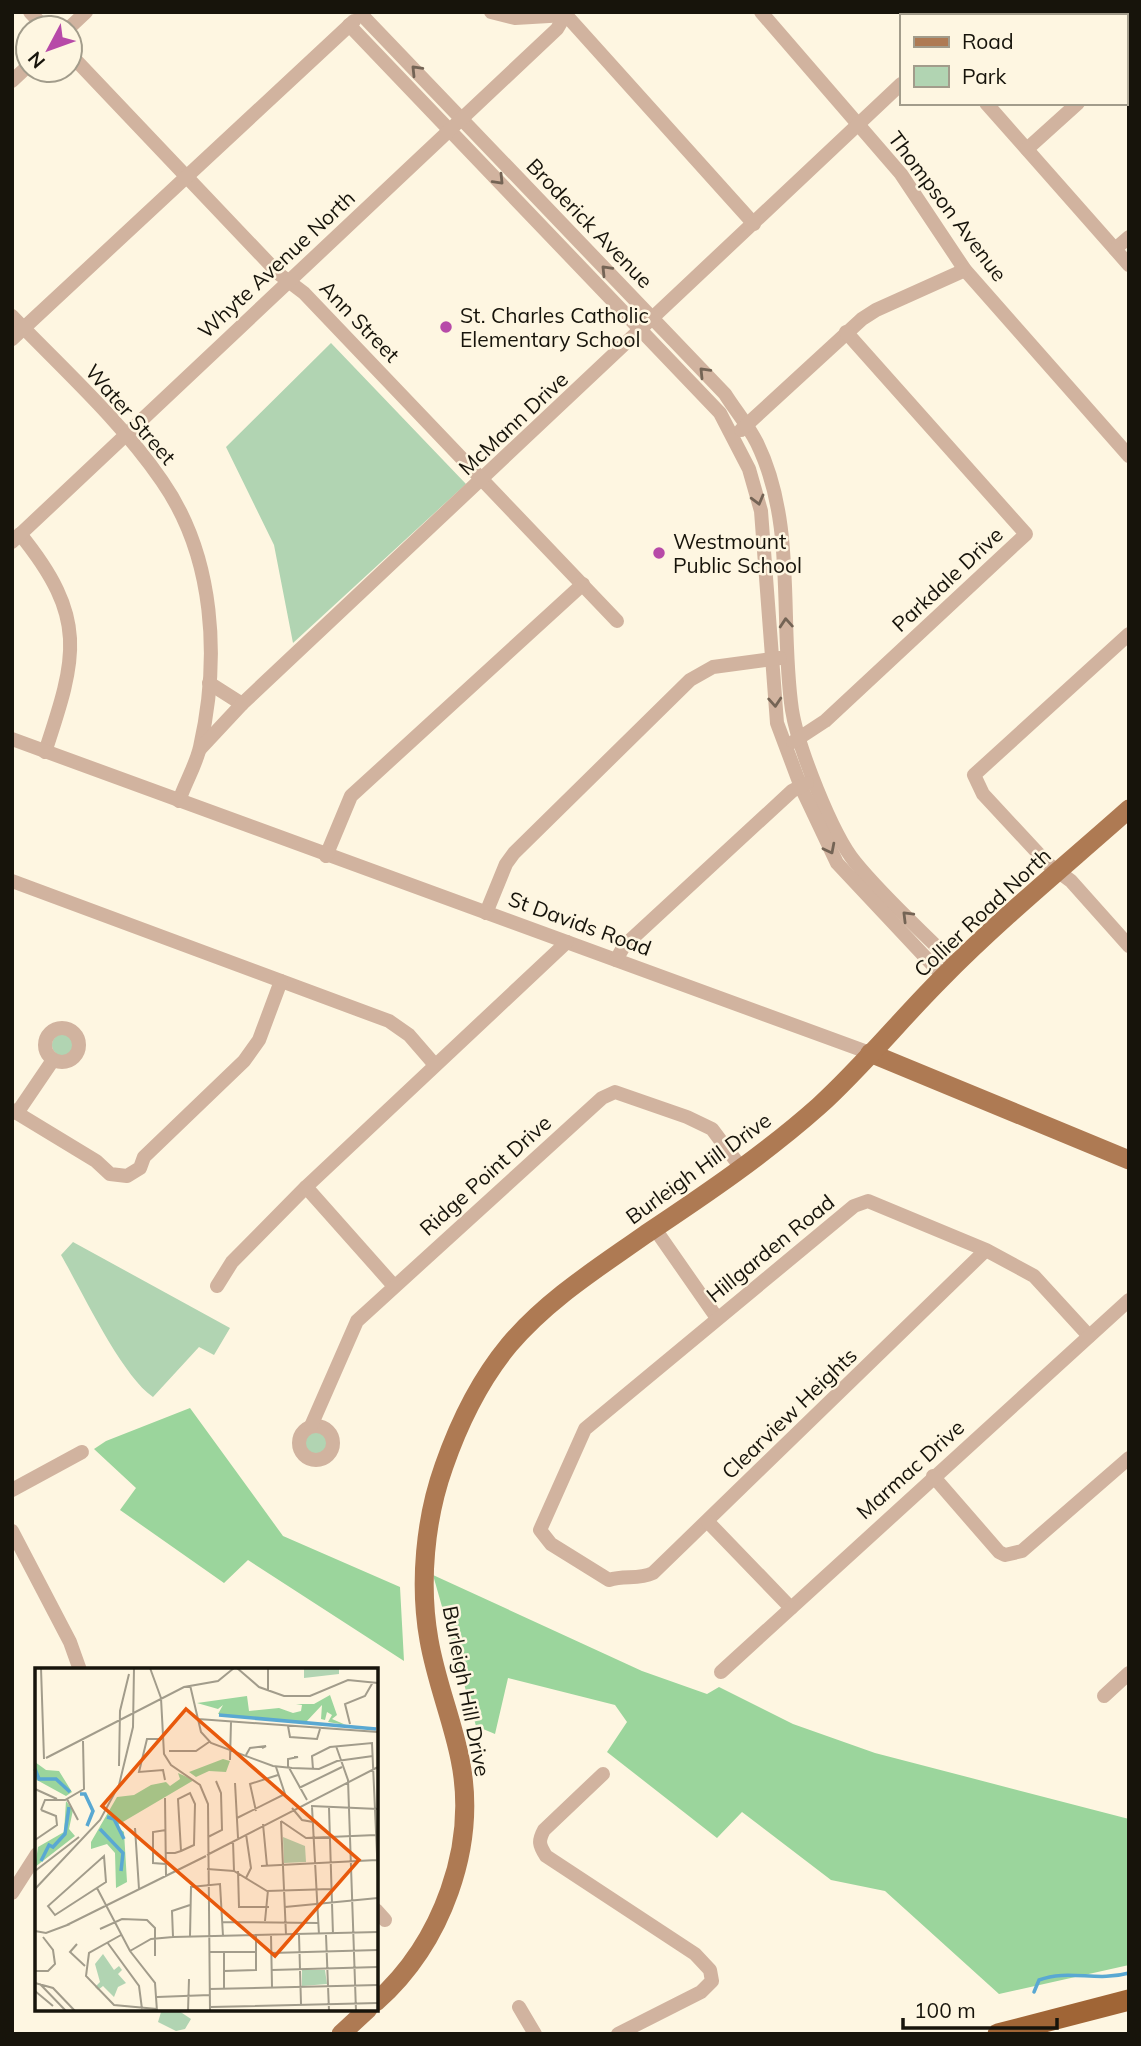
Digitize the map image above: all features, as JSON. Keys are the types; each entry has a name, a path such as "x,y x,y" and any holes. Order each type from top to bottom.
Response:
{"highway":[{"path":"998,2034 1129,2000"}],"main road":[{"name":"Collier Road North","path":"870,1053 949,971 1129,808"},
{"name":"St Davids Road","path":"870,1053 1129,1160"},
{"name":"Burleigh Hill Drive","path":"378,2000 413,1963 432,1930 461,1852 464,1818 461,1760 428,1636 425,1592 432,1508 443,1468 461,1422 509,1345 569,1287 742,1169 819,1105 870,1053"},
{"path":"341,2034 366,2011"}],"street":[{"path":"491,12 515,18 566,14 754,224"},
{"name":"Thompson Avenue","path":"761,12 901,174 965,270 1129,456"},
{"path":"12,339 362,13"},
{"name":"Broderick Avenue","path":"362,13 463,119 648,325 734,436 761,511 778,723 801,787 837,863 949,971"},
{"name":"Whyte Avenue North","path":"16,538 463,119 557,29 566,14"},
{"name":"Broderick Avenue","path":"349,25 648,325 724,394 747,426 764,461 780,521 792,711 800,739 851,858 949,971"},
{"name":"Ann Street","path":"84,69 288,281 304,293 617,621"},
{"name":"McMann Drive","path":"200,749 242,704 648,325 900,85"},
{"path":"988,105 1129,265"},
{"path":"1027,149 1076,105"},
{"path":"1115,250 1129,237"},
{"path":"734,436 846,332 876,310 965,270"},
{"name":"Water Street","path":"12,316 126,435 163,482 195,547 210,617 209,683 200,749 179,801"},
{"name":"Parkdale Drive","path":"785,745 800,739 825,721 1026,534 846,332"},
{"path":"16,538 47,568 68,619 70,671 45,752"},
{"path":"326,856 351,796 583,584"},
{"path":"1129,634 974,775 983,794 1058,872 1071,881 1129,946"},
{"path":"486,913 506,864 514,853 690,680 713,667 789,657"},
{"path":"209,683 242,704"},
{"name":"St Davids Road","path":"12,739 870,1053"},
{"path":"616,960 624,946 801,787 815,779"},
{"path":"12,881 389,1021 409,1035 435,1065"},
{"path":"217,1286 232,1262 306,1187 567,942"},
{"path":"53,1060 15,1111 96,1161 110,1174 127,1176 140,1168 144,1157 244,1061 259,1040 281,981"},
{"name":"Ridge Point Drive","path":"312,1426 354,1325 602,1098 615,1092 687,1116 712,1129 742,1169"},
{"path":"306,1187 394,1286"},
{"name":"Hillgarden Road","path":"609,1580 551,1544 540,1530 585,1429 854,1206 867,1201 986,1250 1034,1276 1089,1336"},
{"path":"655,1228 717,1318"},
{"name":"Clearview Heights","path":"609,1580 623,1576 638,1579 653,1573 986,1250"},
{"name":"Marmac Drive","path":"721,1672 1129,1300"},
{"path":"12,1490 82,1452"},
{"path":"933,1476 999,1552 1005,1555 1022,1551 1129,1458"},
{"path":"708,1522 791,1608"},
{"path":"12,1531 70,1642 79,1668"},
{"path":"1104,1696 1129,1673"},
{"path":"603,1774 544,1830 538,1840 546,1856 695,1954 710,1970 712,1981 701,1992 618,2034"},
{"path":"12,1893 35,1857"},
{"path":"519,2007 534,2034"}],"green space":[{"path":"331,343 466,484 293,643 274,545 226,447"},
{"path":"59,1034 67,1034 74,1041 74,1049 67,1056 59,1056 52,1049 52,1041"},
{"path":"73,1242 230,1328 214,1355 199,1347 153,1397 128,1371 115,1352 61,1255"},
{"path":"190,1408 283,1536 400,1587 404,1661 248,1560 224,1583 120,1510 136,1488 94,1449 106,1441"},
{"path":"316,1432 324,1435 327,1443 324,1451 316,1454 308,1451 305,1443 308,1435"},
{"path":"433,1575 642,1671 707,1694 719,1687 793,1724 875,1753 1129,1819 1129,1965 999,1994 885,1891 831,1880 742,1812 717,1838 607,1752 627,1722 615,1705 508,1678 495,1734 476,1726"},
{"path":"161,2011 179,2011 191,2019 185,2029 176,2031 158,2022"}],"waterway":[{"path":"1034,1992 1039,1980 1050,1977 1129,1973"}],"place":[{"name":"St. Charles Catholic Elementary School","path":"446,327"},
{"name":"Westmount Public School","path":"659,553"}]}
